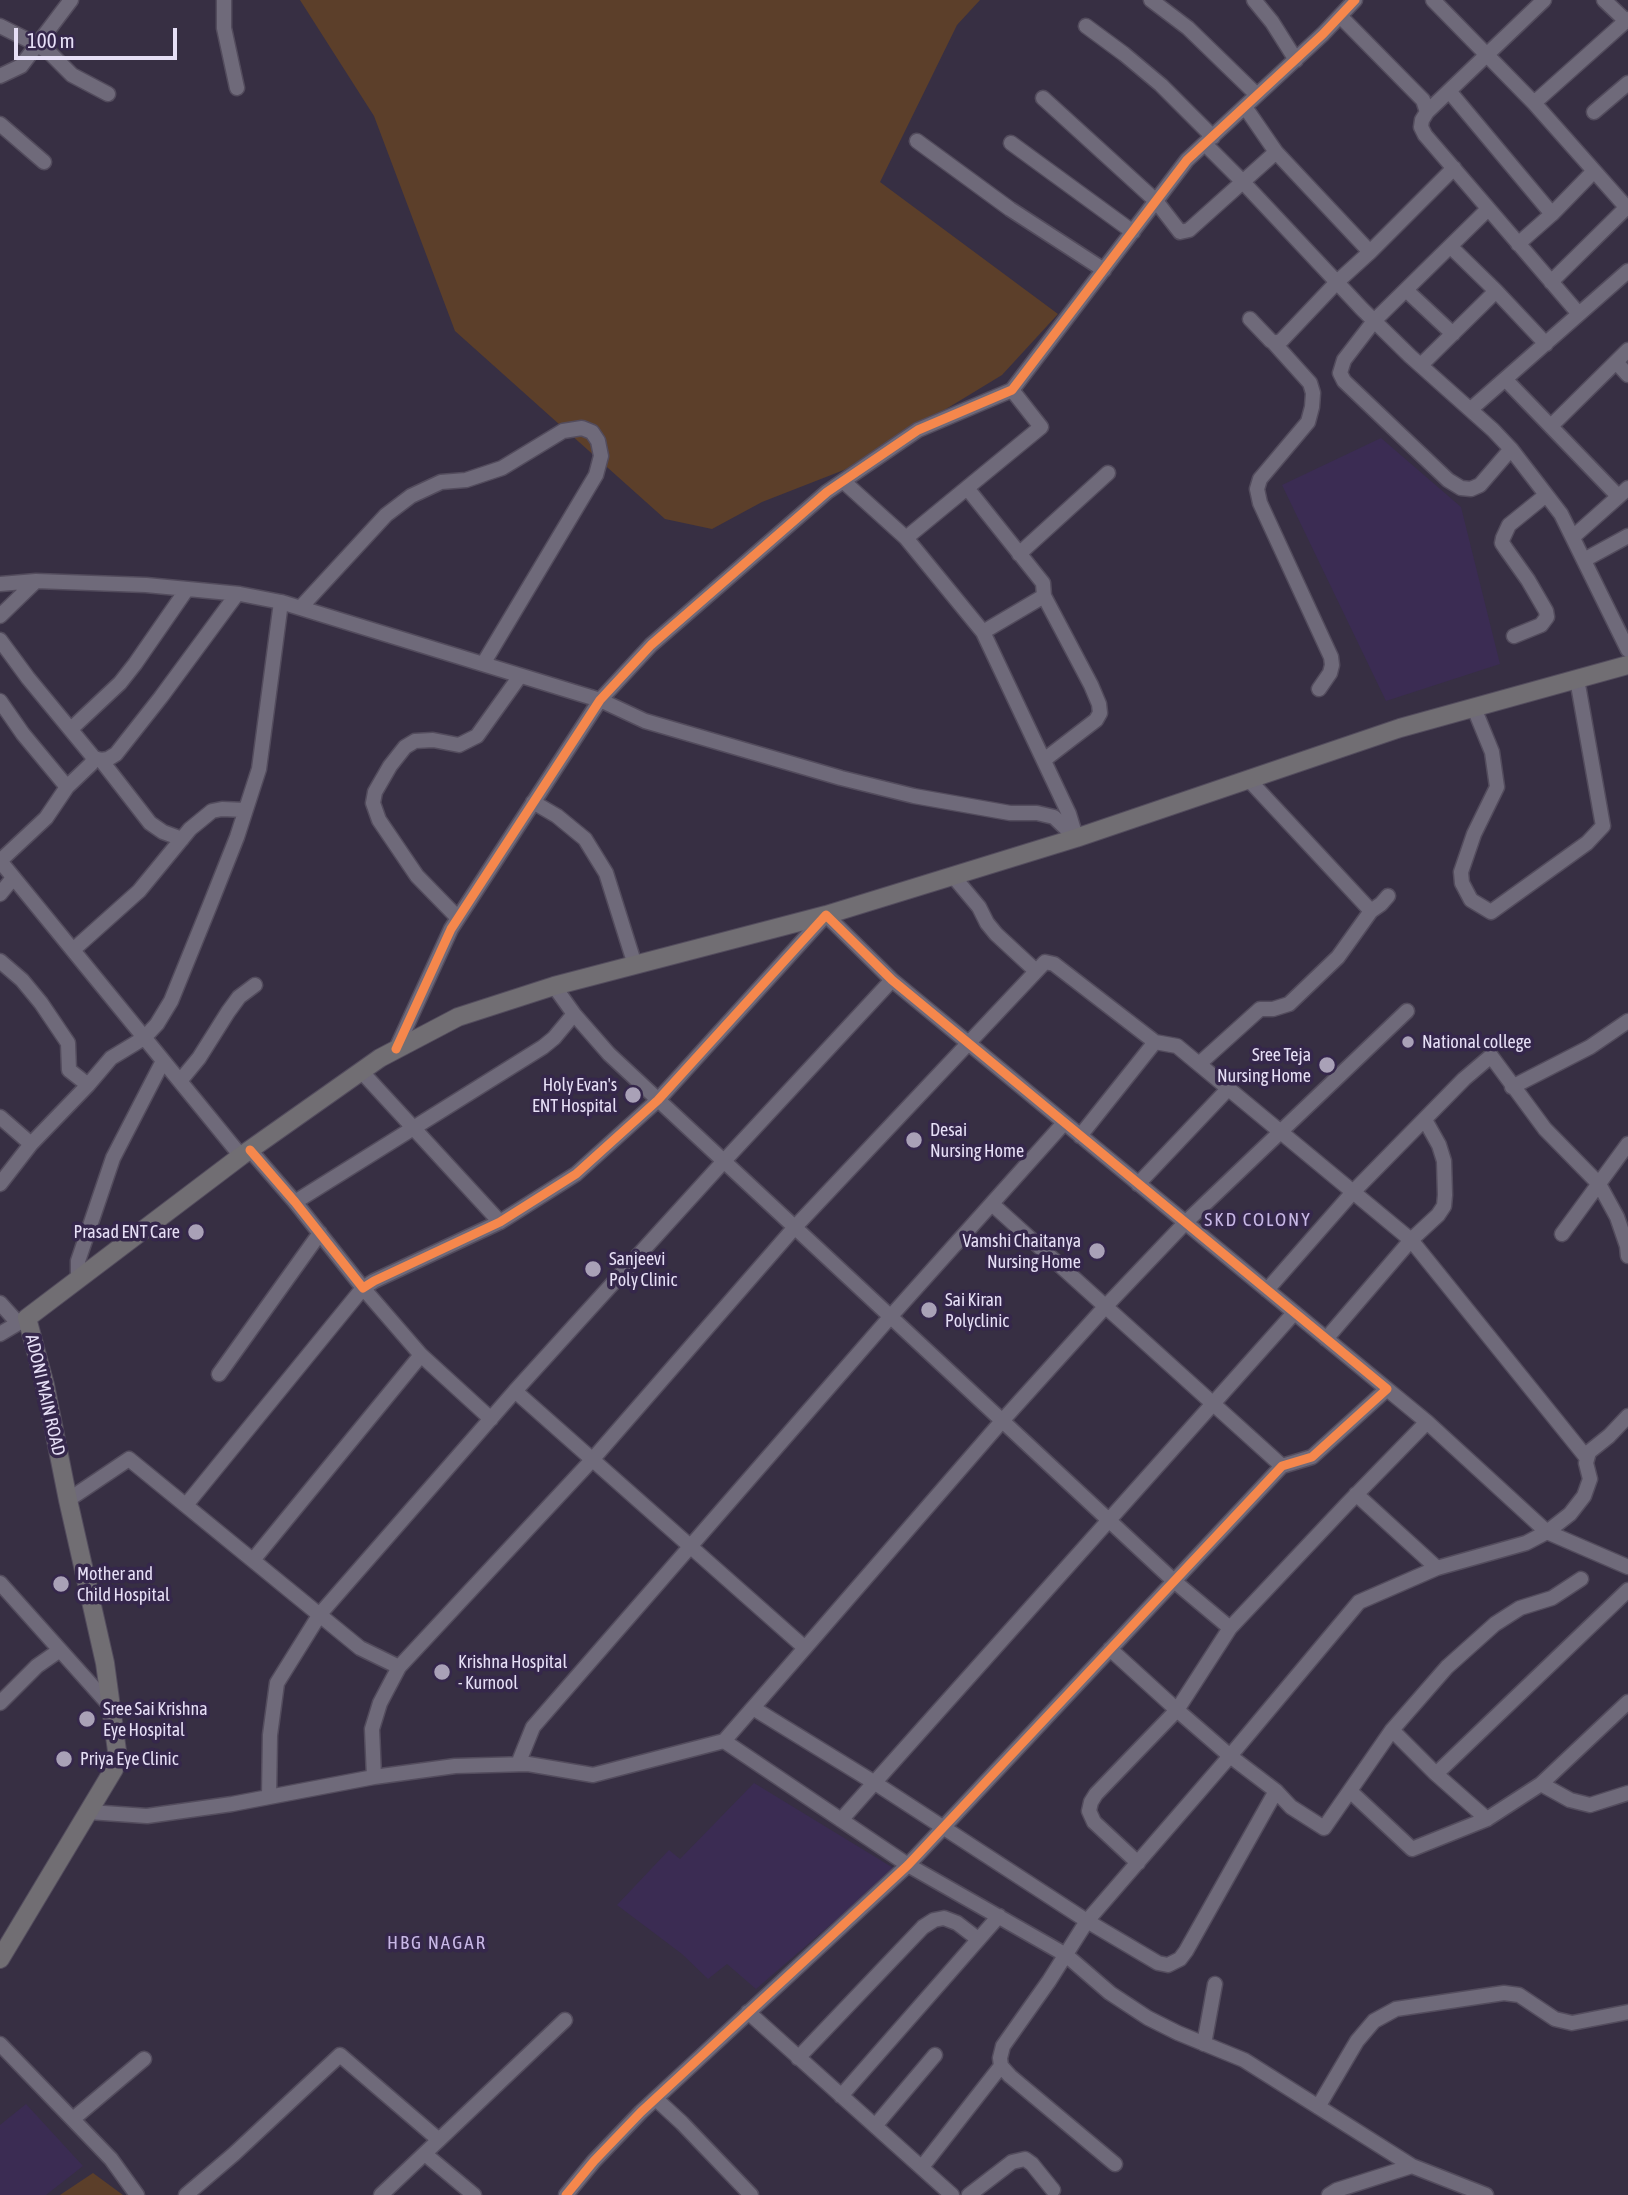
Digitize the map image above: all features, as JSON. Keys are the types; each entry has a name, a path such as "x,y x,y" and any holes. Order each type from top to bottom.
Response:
{"main road":[{"name":"ADONI MAIN ROAD","path":"0,1959 114,1769 117,1751 104,1663 45,1385 23,1321 246,1153 361,1071 396,1049 458,1017 554,986 826,915 1076,838 1400,728 1628,666"}],"street":[{"path":"224,0 224,28 237,88"},
{"path":"1151,0 1188,28 1257,96"},
{"path":"1254,0 1272,22 1296,60"},
{"path":"396,1049 451,929 600,701 651,645 827,492 918,430 1012,390 1188,160 1341,17 1355,0"},
{"path":"1433,0 1534,103 1628,208 1552,282"},
{"path":"1544,0 1427,112 1421,127 1578,314"},
{"path":"1534,103 1627,20 1604,0"},
{"path":"0,76 21,66 67,1"},
{"path":"1341,17 1423,100 1427,112"},
{"path":"0,26 36,44 50,53 72,75 108,94"},
{"path":"1086,26 1125,54 1161,85 1242,181 1374,321 1511,449 1561,514 1628,650"},
{"path":"1594,112 1628,83"},
{"path":"1449,91 1552,214"},
{"path":"1043,98 1156,201 1180,232 1189,230 1276,152"},
{"path":"1245,107 1276,152 1370,253"},
{"path":"0,124 44,162"},
{"path":"917,141 1010,209 1104,270"},
{"path":"1012,143 1133,232"},
{"path":"1274,342 1282,340 1337,282 1370,253 1454,168"},
{"path":"1518,244 1594,171"},
{"path":"1488,209 1374,321 1344,360 1340,373 1344,381 1448,480 1461,488 1471,489 1480,485 1511,449"},
{"path":"1451,247 1546,344"},
{"path":"1471,409 1578,314 1625,278"},
{"path":"1406,290 1453,334"},
{"path":"1421,365 1496,291"},
{"path":"1250,319 1310,383 1313,393 1308,422 1260,479 1257,489 1260,503 1331,657 1330,673 1319,689"},
{"path":"1551,426 1628,349"},
{"path":"1616,362 1628,375"},
{"path":"1505,379 1551,426 1623,492 1573,537"},
{"path":"906,538 1041,427 1012,390"},
{"path":"301,607 386,515 411,496 442,482 488,474 563,431 582,428 593,432 601,456 596,475 483,664"},
{"path":"1020,554 1108,473"},
{"path":"843,481 906,538 983,632 1069,814 1076,838"},
{"path":"967,488 1044,583 1044,596 1099,704 1100,713 1096,720 1044,760"},
{"path":"1514,636 1541,625 1547,617 1539,597 1502,543 1503,538 1509,525 1546,495"},
{"path":"1584,560 1628,536"},
{"path":"0,584 36,581 146,585 237,594 281,602 600,701 645,721 841,778 914,796 1010,813 1037,813 1054,817 1076,838"},
{"path":"0,616 36,581"},
{"path":"71,729 135,664 187,589"},
{"path":"237,594 162,697 116,754 108,759 98,759 67,786 46,818 0,861 180,1081 295,1202 363,1289 421,1355 491,1419"},
{"path":"983,632 1044,596"},
{"path":"0,1184 31,1144 111,1058 145,1038 171,1001 210,905 259,769 281,602"},
{"path":"0,640 28,678 150,823 163,832 182,839"},
{"path":"458,918 417,876 379,820 373,803 375,792 390,766 405,747 415,741 433,740 459,745 477,736 520,676"},
{"path":"1474,708 1492,752 1497,787 1474,834 1461,872 1462,883 1471,900 1492,912 1587,843 1603,826 1577,679"},
{"path":"0,701 23,734 67,786"},
{"path":"1248,779 1371,911"},
{"path":"533,802 557,816 585,839 606,873 635,965"},
{"path":"73,950 139,891 190,829 212,811 246,810"},
{"path":"954,876 996,934 1036,971"},
{"path":"0,894 13,878"},
{"path":"1199,1064 1260,1009 1273,1009 1289,1004 1338,957 1371,911 1388,896"},
{"path":"186,1505 363,1289 374,1281 500,1222 576,1174 658,1100 826,915 892,980 1427,1422 1547,1532 1628,1566"},
{"path":"0,961 22,980 41,1003 68,1043 69,1070 88,1085"},
{"path":"374,1777 372,1729 380,1703 399,1667 592,1460 795,1227 968,1041 1045,962 1054,964 1155,1042 1177,1046 1411,1240 1586,1457 1590,1479 1584,1496 1570,1514 1547,1532 1526,1543 1437,1568 1359,1602 1087,1921 1003,2046 1000,2058 1001,2066 1010,2076 1115,2164"},
{"path":"269,1797 270,1735 276,1683 320,1614 515,1391 892,980"},
{"path":"180,1081 199,1058 234,1004 255,985"},
{"path":"554,986 609,1054 1174,1581 1230,1628"},
{"path":"89,1812 147,1816 232,1804 374,1777 455,1766 528,1764 593,1775 724,1741 1002,1421 1105,1307 1185,1223 1407,1011"},
{"path":"295,1202 543,1047 575,1014"},
{"path":"1512,1087 1591,1047 1628,1021"},
{"path":"1080,1136 1155,1042"},
{"path":"1267,1290 1353,1192 1464,1079 1491,1056 1545,1129 1599,1184 1616,1217 1628,1256"},
{"path":"78,1279 78,1261 113,1157 163,1061"},
{"path":"361,1071 500,1222"},
{"path":"1138,1184 1228,1089"},
{"path":"0,1117 31,1144"},
{"path":"1326,1339 1411,1240 1444,1206 1444,1161 1425,1119"},
{"path":"518,1764 533,1727 891,1316 1064,1123"},
{"path":"1562,1234 1599,1184 1622,1163 1628,1144"},
{"path":"992,1204 1282,1466"},
{"path":"219,1374 320,1233"},
{"path":"0,1303 23,1321 0,1334"},
{"path":"841,1821 1294,1313"},
{"path":"253,1560 421,1355"},
{"path":"566,2195 594,2161 656,2099 908,1865 1282,1466 1312,1457 1387,1389"},
{"path":"515,1391 805,1648"},
{"path":"1586,1457 1628,1416"},
{"path":"1138,1863 1094,1822 1089,1811 1096,1794 1177,1710 1230,1628 1427,1422"},
{"path":"68,1500 129,1459 360,1648 399,1667"},
{"path":"1356,1494 1437,1568"},
{"path":"1110,1649 1230,1756 1276,1791 1291,1807 1324,1828 1392,1730 1447,1667 1495,1624 1520,1608 1552,1598 1581,1580"},
{"path":"0,1583 112,1708"},
{"path":"1436,1774 1628,1590"},
{"path":"0,1703 37,1666 60,1650"},
{"path":"1350,1791 1412,1849 1487,1819 1541,1784 1628,1703"},
{"path":"753,1708 1087,1921 1158,1963 1168,1965 1180,1959 1276,1791"},
{"path":"1392,1730 1487,1819"},
{"path":"724,1741 908,1865 1066,1955 1110,1993 1148,2018 1178,2034 1244,2060 1412,2166 1486,2195"},
{"path":"1541,1784 1570,1800 1590,1805 1628,1793"},
{"path":"841,2096 999,1916"},
{"path":"798,2057 923,1927 934,1920 944,1919 957,1923 978,1939"},
{"path":"1204,2044 1215,1984"},
{"path":"1318,2107 1357,2041 1374,2021 1396,2009 1504,1993 1519,1995 1555,2019 1572,2023 1628,2012"},
{"path":"748,2012 952,2195"},
{"path":"381,2195 565,2020"},
{"path":"0,2044 111,2159 137,2195"},
{"path":"186,2195 340,2055 439,2140"},
{"path":"875,2126 935,2055"},
{"path":"73,2119 144,2059"},
{"path":"922,2166 1001,2066"},
{"path":"656,2099 751,2195"},
{"path":"425,2154 474,2195"},
{"path":"970,2195 1012,2162 1025,2159 1053,2190"},
{"path":"1329,2195 1337,2190 1366,2188 1412,2166"}],"shaded area":[{"path":"300,0 980,0 957,25 880,182 1058,314 1002,375 849,468 762,502 712,529 665,519 455,331 374,116"},
{"path":"1381,438 1461,507 1500,664 1386,701 1282,485"},
{"path":"754,1783 895,1869 756,1989 727,1964 708,1979 682,1954 617,1905 669,1850 680,1859"},
{"path":"26,2104 83,2166 46,2195 0,2195 0,2125"},
{"path":"93,2173 123,2195 60,2195"}],"cycle path":[{"path":"396,1049 451,929 600,700 651,645 827,492 918,430 1012,390 1187,160 1323,34 1355,0"},
{"path":"250,1150 363,1288 500,1222 576,1174 658,1100 826,915 892,980 1387,1389 1312,1457 1282,1466 908,1865 641,2112 566,2195"}],"place":[{"name":"National college","path":"1408,1042"},
{"name":"Sree Teja Nursing Home","path":"1327,1065"},
{"name":"Holy Evan's ENT Hospital","path":"633,1095"},
{"name":"Desai Nursing Home","path":"914,1140"},
{"name":"Prasad ENT Care","path":"196,1232"},
{"name":"Vamshi Chaitanya Nursing Home","path":"1097,1251"},
{"name":"Sanjeevi Poly Clinic","path":"593,1269"},
{"name":"Sai Kiran Polyclinic","path":"929,1310"},
{"name":"Mother and Child Hospital","path":"61,1584"},
{"name":"Krishna Hospital - Kurnool","path":"442,1672"},
{"name":"Sree Sai Krishna Eye Hospital","path":"87,1719"},
{"name":"Priya Eye Clinic","path":"64,1759"}],"district":[{"name":"SKD COLONY","path":"1258,1220"},
{"name":"HBG NAGAR","path":"437,1943"}]}
